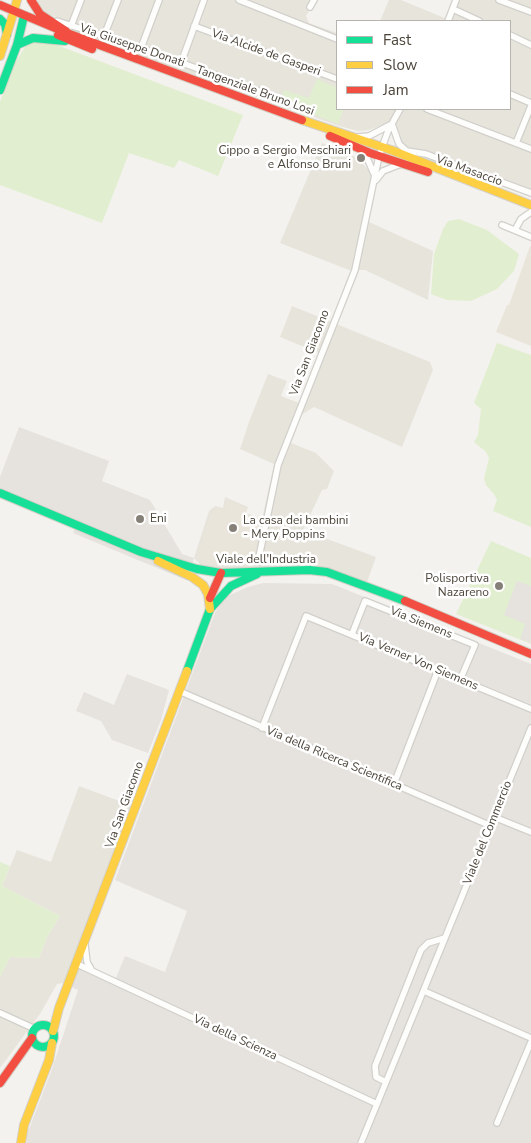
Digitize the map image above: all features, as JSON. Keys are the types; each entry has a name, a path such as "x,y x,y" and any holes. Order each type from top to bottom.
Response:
{"street":[{"path":"0,56 8,37 17,0"},
{"path":"30,0 40,14 69,30 81,0"},
{"path":"0,90 4,69 17,44 30,0"},
{"path":"104,36 118,0"},
{"path":"141,48 159,0"},
{"path":"239,0 336,39"},
{"path":"310,7 314,0"},
{"path":"448,20 456,0"},
{"path":"499,0 531,12"},
{"path":"181,63 202,1"},
{"name":"Tangenziale Bruno Losi","path":"0,5 23,19 74,42 354,146 415,161 531,205"},
{"path":"453,9 477,20"},
{"name":"Tangenziale Bruno Losi","path":"0,11 14,14"},
{"path":"302,25 305,18"},
{"path":"0,19 7,28 8,37"},
{"name":"Tangenziale Bruno Losi","path":"23,19 69,30 352,138 406,165 531,211"},
{"name":"Via Alcide de Gasperi","path":"194,26 336,79"},
{"name":"Via Giuseppe Donati","path":"69,30 104,36 141,48 281,99"},
{"path":"511,35 531,45"},
{"path":"17,44 34,38 74,42"},
{"path":"511,94 531,104 516,143"},
{"name":"Via San Giacomo","path":"258,562 278,465 355,270 380,151 399,110"},
{"path":"430,110 531,149"},
{"path":"352,138 369,136 392,124 394,137 415,161"},
{"path":"354,146 362,152 372,167 372,188"},
{"name":"Via Masaccio","path":"407,151 426,154 531,193"},
{"path":"372,188 378,174 394,166 406,165"},
{"path":"515,230 521,219 531,211"},
{"path":"502,225 531,237"},
{"name":"Viale dell'Industria","path":"0,494 141,552 184,566 221,573 318,571 335,575 531,654"},
{"path":"141,552 199,582 205,588 210,604"},
{"name":"Via San Giacomo","path":"210,604 231,586 263,572"},
{"path":"221,573 224,584 221,594"},
{"name":"Via San Giacomo","path":"21,1143 24,1125 47,1066 59,1008 210,604 214,582 221,573"},
{"name":"Via Siemens","path":"352,634 365,600 476,645 460,680"},
{"name":"Via Verner Von Siemens","path":"262,728 306,616 531,709"},
{"path":"394,784 438,670"},
{"name":"Via della Ricerca Scientifica","path":"178,691 490,826"},
{"name":"Viale del Commercio","path":"361,1143 531,728"},
{"path":"494,817 531,832"},
{"path":"386,1082 376,1077 375,1066 421,950 428,943 445,938"},
{"path":"84,945 87,962 92,971"},
{"name":"Via della Scienza","path":"77,964 377,1104"},
{"path":"424,991 531,1038"},
{"name":"Via San Giacomo","path":"44,1025 59,1008"},
{"path":"0,1013 25,1026 46,1052 47,1066"},
{"path":"0,1083 44,1025 53,1031"},
{"path":"35,1039 52,1043"},
{"path":"497,1123 531,1042"}],"shaded area":[{"path":"34,0 316,0 306,16 309,23 336,33 336,110 511,110 511,20 380,20 389,0 401,0 447,19 455,0 531,0 531,195 414,151 400,142 393,121 369,130 358,131 339,126 74,32 76,24 43,12"},
{"path":"322,143 358,158 374,177 369,222 433,251 428,300 365,270 349,270 280,243"},
{"path":"530,246 531,346 496,332 507,305 509,305"},
{"path":"292,306 430,362 433,370 402,447 314,407 301,415 291,443 316,453 334,471 327,489 322,490 303,530 376,557 367,582 331,570 225,570 204,568 194,558 209,511 215,506 223,508 225,497 248,507 246,513 262,519 274,464 240,449 249,422 268,374 287,381 281,396 299,403 319,353 280,337"},
{"path":"19,427 109,461 102,481 150,500 182,554 194,558 186,580 73,533 75,527 0,496 0,477"},
{"name":"La casa dei bambini - Mery Poppins","path":"227,500 245,508 246,514 261,520 252,565 204,564 197,557 211,513 216,508 225,509"},
{"path":"517,581 531,586 531,643 520,639 525,624 504,615"},
{"path":"263,583 332,584 531,664 531,1143 27,1143 26,1137 51,1072 78,990 63,983 75,960 116,978 125,956 165,972 187,911 115,880 215,613 228,596"},
{"path":"127,674 169,690 161,720 148,753 112,740 101,721 76,711 84,692 114,705"},
{"path":"79,786 133,806 75,960 63,983 57,984 40,1014 0,1068 0,977 10,957 39,958 47,937 60,916 2,886 17,850 51,862"}],"green space":[{"path":"36,41 46,41 243,115 218,176 179,160 174,168 129,153 102,223 0,185 0,102 15,63 25,47"},
{"path":"317,79 336,88 336,110 344,110 338,124 280,102 284,90 309,98"},
{"path":"459,219 487,230 519,254 514,271 497,289 471,301 447,300 431,294 434,254 443,229 448,221"},
{"path":"497,343 531,355 531,527 493,511 497,500 486,485 484,478 489,458 486,452 474,442 478,435 481,409 474,403"},
{"path":"491,541 531,558 531,644 456,614"},
{"path":"0,862 10,866 2,886 60,916 47,937 39,958 10,957 0,977"}],"traffic: fast":[{"path":"0,90 17,45 24,16"},
{"path":"0,19 5,24 7,34"},
{"path":"17,45 33,38 65,41"},
{"path":"0,493 141,552 197,569 221,573 309,570 327,572 405,601"},
{"path":"187,671 210,609 231,586 257,574"},
{"path":"43,1025 51,1028 54,1036 51,1044 43,1047 35,1044 32,1036 35,1028 43,1025"}],"traffic: slow":[{"path":"14,11 17,0"},
{"path":"0,56 14,11"},
{"path":"302,120 391,150 531,205"},
{"path":"158,561 192,577 203,585 208,594 210,609"},
{"path":"53,1031 59,1008 187,671"},
{"path":"21,1143 24,1125 49,1060 52,1043"}],"traffic: jam":[{"path":"31,0 40,14 66,31"},
{"path":"0,5 67,33 302,120"},
{"path":"58,35 92,49"},
{"path":"330,136 370,153 428,172"},
{"path":"210,598 221,573"},
{"path":"405,601 531,654"},
{"path":"0,1083 32,1038"}],"place":[{"name":"Cippo a Sergio Meschiari e Alfonso Bruni","path":"361,158"},
{"name":"Eni","path":"140,519"},
{"name":"La casa dei bambini - Mery Poppins","path":"233,528"},
{"name":"Polisportiva Nazareno","path":"499,586"}]}
